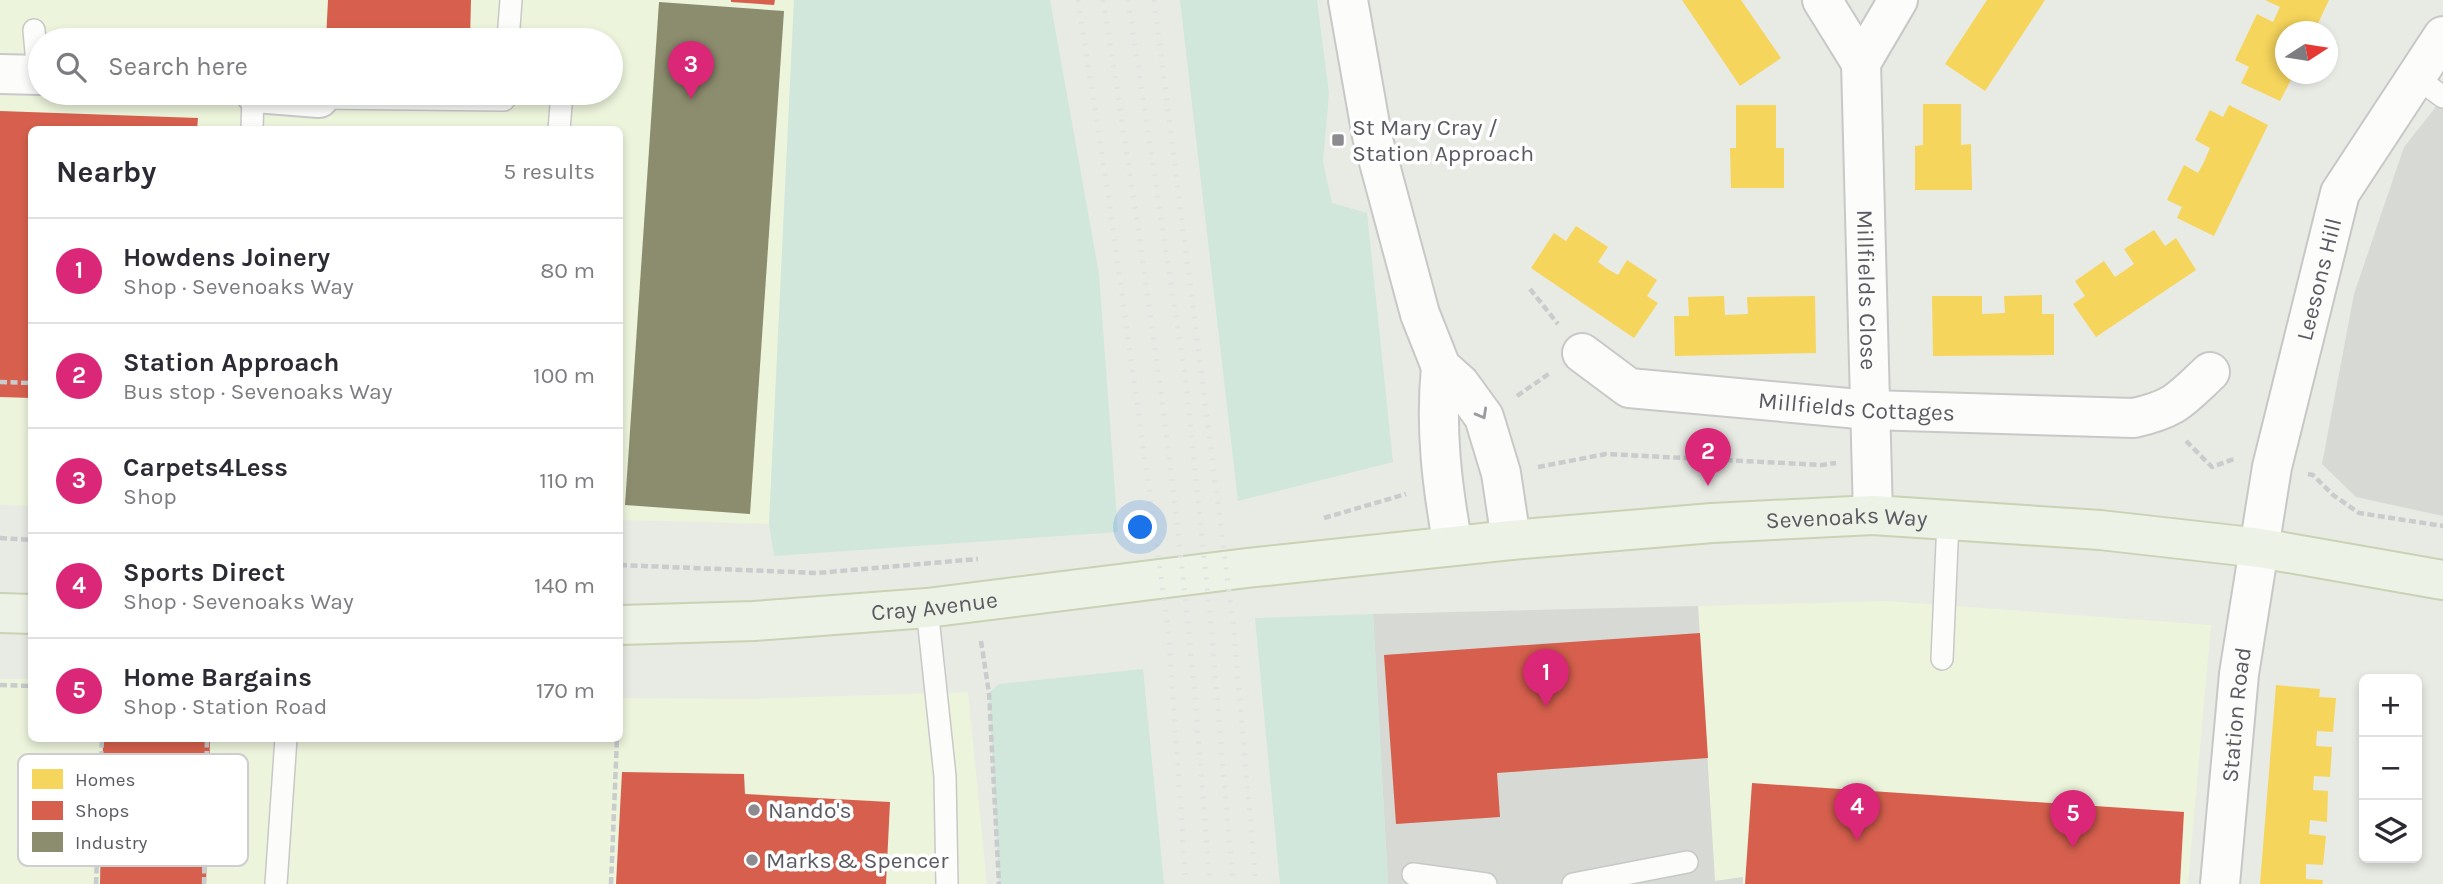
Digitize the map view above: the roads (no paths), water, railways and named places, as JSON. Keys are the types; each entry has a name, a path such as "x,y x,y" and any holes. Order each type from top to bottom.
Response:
{"main road":[{"name":"Sevenoaks Way","path":"1247,568 1511,540 1712,523 1873,515 2100,530 2260,548 2443,580"},
{"name":"Cray Avenue","path":"623,625 754,621 927,608 1247,568"},
{"path":"0,613 28,614"}],"street":[{"path":"1349,0 1372,136 1420,314 1441,367 1438,418 1440,464 1453,546"},
{"path":"1822,0 1861,63 1898,0"},
{"name":"Leesons Hill","path":"2260,548 2273,467 2340,193 2429,87 2443,36"},
{"name":"Millfields Close","path":"1861,63 1873,515"},
{"path":"0,74 28,75"},
{"name":"Millfields Cottages","path":"1582,353 1629,388 1870,410 2134,418 2159,412 2178,403 2210,372"},
{"path":"1441,367 1460,384 1485,416 1501,473 1511,540"},
{"name":"Station Road","path":"2220,884 2239,674 2260,548"}],"lane":[{"path":"509,28 510,0"},
{"path":"252,126 253,105"},
{"path":"559,126 561,105"},
{"path":"1942,659 1948,521"},
{"path":"927,608 945,775 947,884"},
{"path":"276,884 286,742"},
{"path":"1573,884 1687,862"},
{"path":"1413,874 1486,884"}],"railway":[{"path":"1078,0 1110,207 1168,627 1186,884"},
{"path":"1103,0 1161,390 1191,657 1210,884"},
{"path":"1128,0 1186,383 1211,625 1233,884"},
{"path":"1154,0 1233,623 1256,884"}],"place":[{"name":"Carpets4Less","path":"691,99"},
{"name":"St Mary Cray / Station Approach","path":"1338,140"},
{"name":"Station Approach","path":"1708,486"},
{"name":"Howdens Joinery","path":"1546,707"},
{"name":"Nando's","path":"754,810"},
{"name":"Sports Direct","path":"1857,841"},
{"name":"Home Bargains","path":"2073,848"},
{"name":"Marks & Spencer","path":"752,860"}]}
